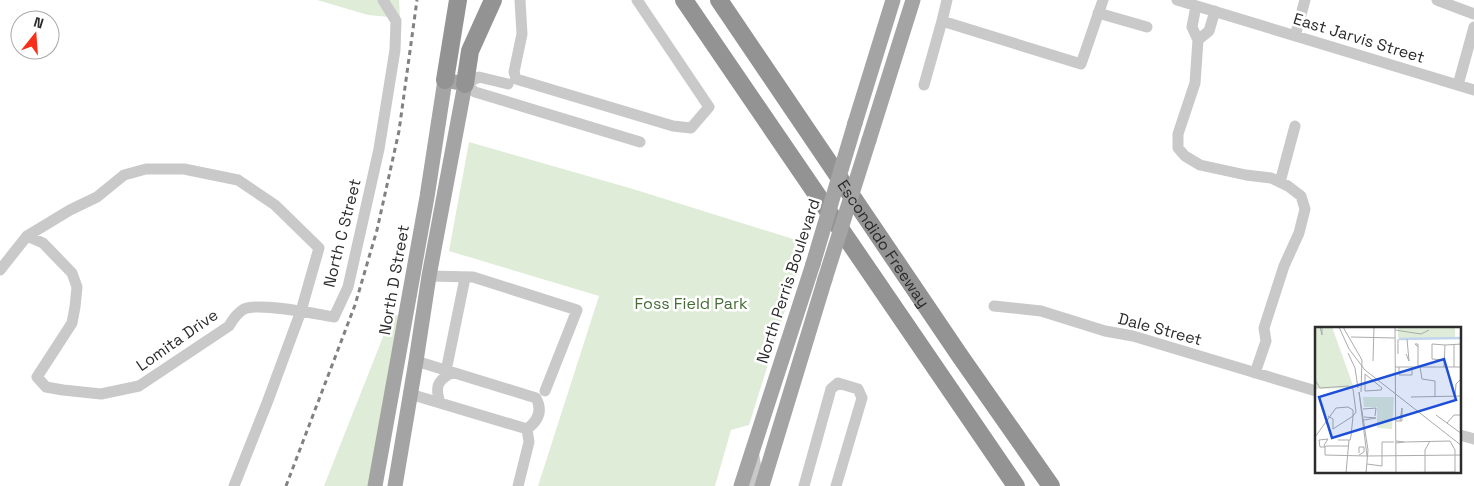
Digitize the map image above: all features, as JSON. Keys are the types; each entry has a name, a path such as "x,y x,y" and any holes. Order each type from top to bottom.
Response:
{"highway":[{"path":"445,80 458,0"},
{"path":"465,84 470,51 493,0"},
{"name":"Escondido Freeway","path":"684,0 1016,486"},
{"name":"Escondido Freeway","path":"719,0 960,356 1051,486"}],"main road":[{"name":"North Perris Boulevard","path":"741,486 813,264 893,0"},
{"path":"762,486 913,0"},
{"path":"445,80 465,84"},
{"name":"North D Street","path":"375,486 427,197 445,80"},
{"name":"North D Street","path":"395,486 429,276 465,84"},
{"path":"413,275 429,276"}],"street":[{"name":"North C Street","path":"301,311 334,318 348,287 379,149 395,50 396,21 383,0"},
{"path":"503,100 512,82 522,34 520,0"},
{"path":"637,0 709,107 691,128 673,126 512,82 479,77 465,84 475,92 640,142"},
{"path":"924,85 947,0"},
{"path":"942,21 1081,64 1102,0"},
{"name":"East Jarvis Street","path":"1177,0 1474,90"},
{"path":"1295,36 1305,0"},
{"path":"1437,0 1474,14"},
{"path":"1196,6 1192,28 1198,40 1195,83 1178,134 1178,148 1185,156 1200,164 1246,175 1272,178 1288,186 1301,196 1305,209 1299,233 1284,266 1264,328 1266,342 1255,372"},
{"path":"1198,40 1209,30 1215,11"},
{"path":"1098,13 1147,27"},
{"path":"1458,85 1474,27"},
{"path":"1280,182 1295,126"},
{"path":"0,270 26,236 70,210 97,197 124,175 146,169 184,169 238,180 276,205 318,248 301,311 234,486"},
{"name":"Lomita Drive","path":"26,236 43,243 72,273 77,287 72,323 37,377 46,387 101,394 139,386 229,326 237,313 246,308 256,307 301,311"},
{"path":"429,276 473,278 577,310 545,391"},
{"path":"440,403 437,394 438,386 449,372 465,278"},
{"name":"Dale Street","path":"994,306 1041,312 1105,331 1133,336 1315,391"},
{"path":"416,361 536,398 540,405 539,413 535,423 527,429"},
{"path":"804,486 831,390 838,383 858,389 862,398 836,486"},
{"path":"410,394 527,429"},
{"path":"518,486 529,442 527,429"},
{"path":"1462,435 1474,439"},
{"path":"751,486 756,468 752,449"}],"green space":[{"path":"317,0 399,0 400,18 368,15"},
{"name":"Foss Field Park","path":"469,142 633,189 806,243 749,425 731,430 715,486 538,486 599,296 449,251"},
{"path":"392,314 399,316 369,486 324,486"}],"railway":[{"path":"286,486 355,305 377,230 399,131 417,0"}]}
